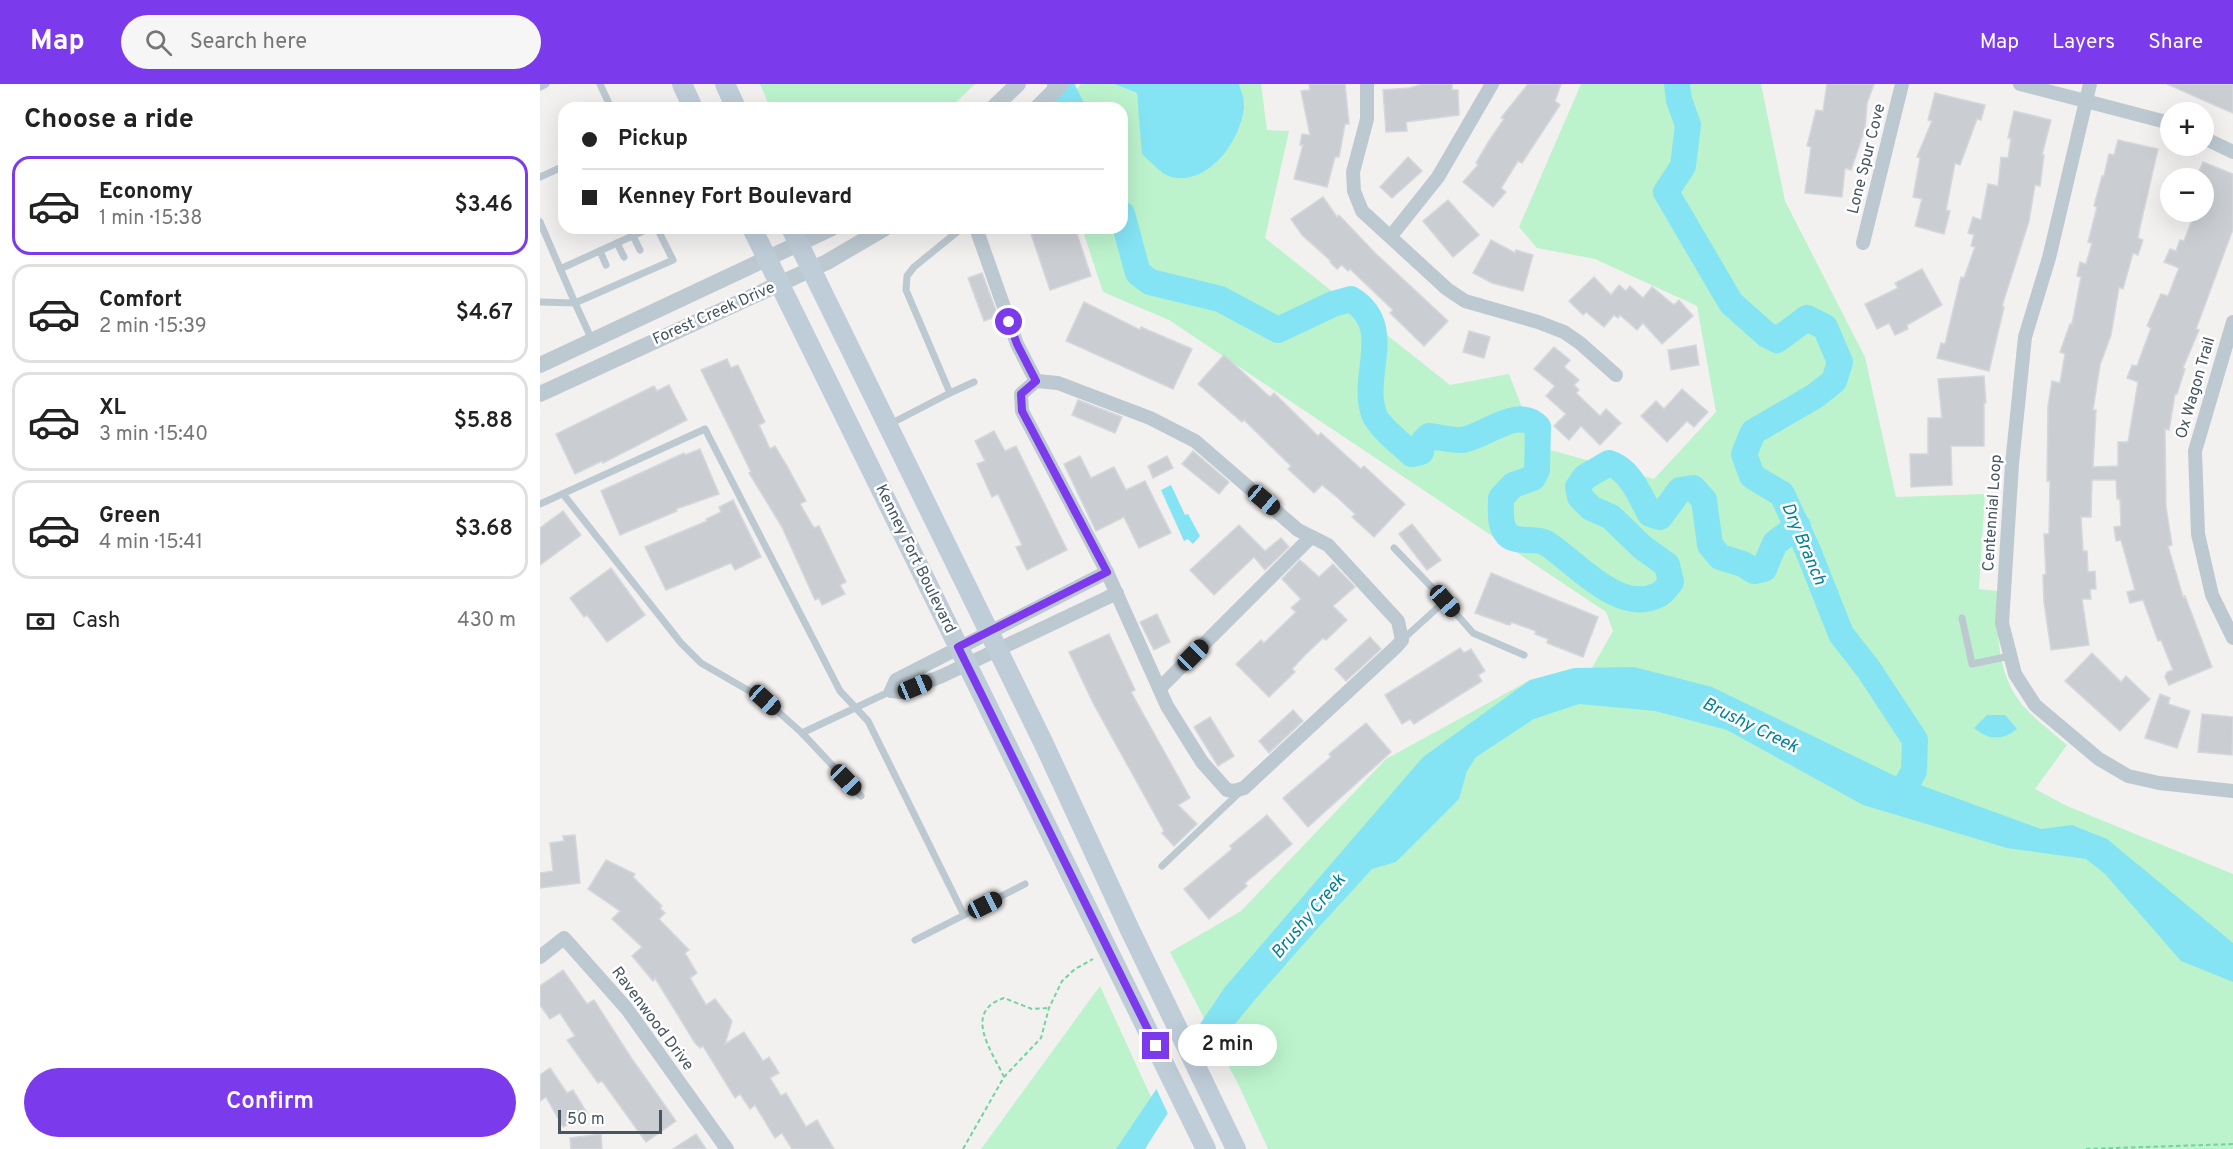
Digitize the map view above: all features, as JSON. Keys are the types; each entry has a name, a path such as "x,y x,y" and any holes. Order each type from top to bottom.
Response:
{"main road":[{"path":"682,84 690,102"},
{"path":"724,84 733,102"},
{"name":"Kenney Fort Boulevard","path":"755,234 967,665 1101,950 1206,1149"},
{"name":"Kenney Fort Boulevard","path":"795,236 998,651 1236,1149"}],"street":[{"path":"1000,102 1018,84"},
{"path":"1043,102 1061,84"},
{"path":"1367,84 1367,119 1353,172 1354,191 1362,211 1447,289 1465,301 1564,332 1616,375"},
{"path":"1391,236 1438,177 1492,84"},
{"name":"Lone Spur Cove","path":"1863,243 1902,84"},
{"path":"2020,84 2160,120"},
{"name":"Centennial Loop","path":"2090,84 2049,258 2025,337 2012,464 2002,623 2015,674 2035,705 2099,759 2128,776 2159,783 2233,791"},
{"path":"2214,143 2233,152"},
{"name":"Forest Creek Drive","path":"540,394 780,285 847,252 876,234"},
{"path":"978,234 1017,344 1036,381"},
{"name":"Forest Creek Drive","path":"540,365 768,260 795,236"},
{"name":"Ox Wagon Trail","path":"2233,322 2195,451 2198,534 2212,595 2233,638"},
{"path":"2220,363 2233,368"},
{"path":"1036,381 1058,383 1150,418 1195,441 1298,530 1311,537 1328,545 1398,621 1402,640 1244,788 1234,791 1227,790 1202,762 1167,706 1107,572 1022,411 1021,394 1036,381"},
{"path":"1160,688 1311,537"},
{"path":"1107,572 896,680 891,691 902,692 967,665 1117,593"},
{"name":"Ravenwood Drive","path":"540,957 564,938 627,1009 728,1149"}],"lane":[{"path":"540,87 546,84"},
{"path":"600,84 608,102"},
{"path":"540,177 558,169"},
{"path":"540,222 592,341"},
{"path":"561,269 637,234"},
{"path":"540,302 575,303 616,285 632,274 673,260 660,234"},
{"path":"950,393 906,290 908,276 914,267 955,234"},
{"path":"633,236 640,250"},
{"path":"617,243 624,257"},
{"path":"600,251 606,265"},
{"path":"612,278 616,285"},
{"path":"888,425 974,382"},
{"path":"540,504 705,429 840,691 868,721 964,915"},
{"path":"562,494 681,643 701,663 765,700 802,733 861,796"},
{"path":"1394,548 1473,633 1524,655"},
{"path":"1402,640 1445,601"},
{"path":"1962,618 1972,664 2010,656"},
{"path":"802,733 854,706 891,691"},
{"path":"1162,866 1244,788"},
{"path":"915,940 1025,884"}],"path":[{"path":"963,1149 1004,1077 1041,1038 1049,1008 1062,981 1101,950"},
{"path":"1004,1077 982,1029 981,1017 985,1010 990,1004 1004,998 1032,1009 1049,1008"},
{"path":"2086,1149 2233,1144"}],"green space":[{"path":"760,84 975,84 956,102 768,102"},
{"path":"1081,84 1114,84 1137,93 1139,109 1245,105 1239,84 1261,84 1267,130 1289,131 1265,238 1450,385 1509,374 1526,418 1547,449 1654,479 1716,412 1697,306 1595,259 1537,248 1519,227 1581,84 1761,84 1785,201 1865,357 1896,497 1985,494 1979,589 1997,591 1998,639 2004,670 2017,698 2028,711 2067,745 2035,789 2067,806 2233,874 2233,1149 1268,1149 1240,1088 1170,952 1241,911 1386,759 1530,680 1589,673 1613,631 1606,612 1169,320 1103,292 1084,234 1128,234 1128,102 1067,102"},
{"path":"1100,986 1162,1121 1145,1149 981,1149"}],"water":[{"path":"1114,84 1239,84 1244,104 1242,120 1230,146 1210,168 1185,178 1171,177 1142,154 1137,93"},
{"path":"1171,485 1185,515 1188,514 1200,536 1193,544 1188,539 1184,541 1161,490"},
{"name":"Brushy Creek","path":"1634,667 1712,687 1893,775 2041,829 2072,825 2107,839 2233,943 2233,982 2181,961 2105,874 2086,859 2007,848 1863,805 1727,730 1655,711 1579,704 1534,719 1476,757 1467,771 1459,799 1396,862 1372,869 1311,936 1223,1039 1145,1149 1116,1149 1225,987 1423,757 1530,680 1574,668"},
{"path":"1987,715 2005,715 2017,729 2006,736 1995,738 1985,735 1974,728"}],"pier":[{"path":"1196,1025 1212,1059 1169,1116 1155,1086"}],"building":[{"path":"1309,84 1345,84 1349,124 1345,124 1339,157 1335,157 1327,187 1294,179 1303,145 1300,145 1302,134 1310,135 1301,91 1310,90"},
{"path":"1423,84 1452,84 1452,90 1458,90 1459,115 1406,122 1407,131 1386,132 1383,90 1409,88"},
{"path":"1528,84 1561,84 1555,101 1560,105 1522,163 1518,161 1501,188 1506,192 1493,207 1463,182 1478,165 1476,163 1504,119 1501,118"},
{"path":"1827,84 1874,84 1867,103 1865,129 1851,170 1845,168 1842,197 1805,193 1811,147 1807,146 1816,110 1823,111"},
{"path":"2167,84 2233,84 2233,113 2214,105 2214,102 2208,102"},
{"path":"1935,93 1985,105 1981,120 1977,119 1960,165 1955,163 1946,210 1950,211 1944,234 1915,226 1922,199 1913,197 1920,158 1917,157 1932,121 1928,120"},
{"path":"2014,111 2051,120 2042,155 2044,155 2040,186 2035,185 2029,221 2002,306 2004,307 1989,371 1937,358 1941,343 1945,344 1961,277 1964,278 1975,247 1971,246 1974,235 1968,233 1973,217 1981,220 1988,184 1998,186 2001,157 2008,158 2011,138 2008,138"},
{"path":"2118,140 2158,149 2138,238 2143,240 2138,255 2133,253 2123,289 2119,287 2111,335 2100,365 2093,410 2096,410 2093,467 2118,466 2118,442 2128,442 2138,382 2127,378 2132,365 2137,366 2151,328 2147,326 2161,294 2168,296 2179,268 2164,262 2170,249 2176,251 2180,240 2184,241 2191,222 2214,222 2214,168 2200,168 2203,162 2233,174 2233,229 2196,329 2199,330 2183,368 2185,369 2177,394 2175,394 2169,430 2165,429 2166,507 2172,545 2168,546 2183,597 2185,596 2212,667 2169,685 2165,677 2167,672 2173,670 2161,640 2158,641 2143,600 2130,603 2127,592 2135,590 2121,540 2116,541 2114,527 2121,526 2120,499 2117,499 2116,480 2092,480 2091,517 2081,517 2083,551 2087,551 2088,572 2095,571 2096,589 2090,589 2091,599 2082,599 2089,645 2051,650 2044,602 2043,575 2046,574 2044,534 2049,534 2048,406 2052,381 2060,383 2065,354 2060,352 2070,324 2072,324 2081,277 2077,276 2080,262 2086,264 2092,243 2088,242 2097,207 2094,206 2109,154 2114,155"},
{"path":"1408,157 1422,171 1392,198 1380,187"},
{"path":"1323,197 1337,217 1339,215 1375,253 1448,321 1424,346 1390,313 1393,310 1350,269 1348,271 1342,265 1337,269 1302,235 1291,219"},
{"path":"1448,200 1479,235 1453,257 1423,221"},
{"path":"1031,234 1077,234 1091,276 1050,290"},
{"path":"1491,240 1515,253 1516,250 1533,255 1523,291 1492,283 1473,273"},
{"path":"1922,269 1942,305 1907,325 1908,329 1895,335 1889,323 1877,329 1865,304 1898,288 1895,283"},
{"path":"982,273 998,316 984,321 968,278"},
{"path":"1594,277 1611,295 1619,285 1626,291 1630,286 1643,298 1652,287 1674,305 1679,300 1693,316 1662,344 1643,323 1637,330 1620,315 1618,318 1614,315 1604,327 1586,312 1583,315 1569,301"},
{"path":"1084,302 1140,330 1141,327 1192,349 1173,389 1066,341"},
{"path":"1469,331 1490,337 1484,358 1463,352"},
{"path":"1696,345 1699,365 1671,370 1668,350"},
{"path":"1554,347 1570,360 1564,367 1579,380 1574,385 1579,390 1576,393 1600,416 1606,409 1621,423 1600,445 1581,426 1569,440 1554,426 1566,414 1546,396 1555,386 1534,369"},
{"path":"1224,355 1270,397 1274,393 1318,436 1321,433 1361,469 1364,466 1405,504 1374,537 1352,517 1355,514 1322,485 1314,493 1288,469 1291,466 1244,420 1242,422 1198,384"},
{"path":"727,359 731,368 738,365 765,422 759,425 770,449 775,446 787,466 806,501 800,504 814,528 819,526 846,582 840,585 845,594 822,605 819,598 815,600 782,527 749,473 751,472 701,370"},
{"path":"1984,376 1986,403 1984,403 1984,446 1951,446 1952,485 1911,487 1910,454 1928,454 1928,418 1942,418 1938,379"},
{"path":"669,385 687,420 603,463 602,461 575,474 556,434 654,386 657,391"},
{"path":"1682,389 1708,412 1694,427 1687,421 1667,442 1641,416 1656,401 1664,409"},
{"path":"1078,400 1122,417 1115,433 1072,415"},
{"path":"994,431 1005,451 1016,446 1067,550 1027,570 1016,547 1022,545 998,494 992,497 977,464 985,461 975,441"},
{"path":"700,449 719,494 676,509 677,511 620,535 601,491 684,453 685,455"},
{"path":"1193,451 1229,482 1219,494 1182,464"},
{"path":"1080,456 1091,478 1114,467 1126,490 1145,481 1171,533 1139,548 1124,517 1096,531 1064,464"},
{"path":"1167,456 1173,468 1153,478 1148,466"},
{"path":"733,500 761,557 735,570 731,563 666,590 645,547 707,521 706,519 721,512 719,507"},
{"path":"563,511 581,535 540,565 540,528"},
{"path":"1412,524 1441,560 1427,570 1399,534"},
{"path":"1239,525 1265,551 1281,538 1289,547 1265,570 1254,557 1214,595 1190,570"},
{"path":"1300,560 1319,577 1333,564 1355,587 1333,606 1347,620 1326,640 1323,638 1305,655 1292,669 1295,672 1269,697 1236,664 1261,640 1264,643 1296,612 1291,608 1301,599 1282,579"},
{"path":"611,568 645,615 607,642 587,615 584,617 570,598"},
{"path":"1491,573 1598,617 1583,657 1547,643 1548,639 1535,634 1536,631 1475,613"},
{"path":"1157,614 1170,642 1154,650 1140,622"},
{"path":"1109,634 1135,690 1131,692 1190,798 1178,805 1197,824 1174,846 1162,833 1164,831 1093,703 1069,652"},
{"path":"1370,637 1381,649 1346,681 1335,669"},
{"path":"1460,648 1464,653 1471,649 1485,671 1478,675 1482,681 1414,724 1410,719 1402,724 1385,695"},
{"path":"2092,653 2121,682 2126,676 2150,699 2120,731 2065,681"},
{"path":"2160,694 2170,698 2168,704 2190,711 2177,748 2145,738"},
{"path":"1293,710 1303,721 1269,753 1259,741"},
{"path":"2202,714 2233,717 2232,755 2198,752"},
{"path":"1210,717 1234,756 1218,766 1194,727"},
{"path":"1366,723 1391,752 1308,827 1283,798 1331,757 1329,754"},
{"path":"1267,815 1292,844 1245,883 1247,886 1209,919 1184,889 1232,849 1230,846"},
{"path":"575,835 580,883 540,888 540,873 553,871 550,843 564,841 563,836"},
{"path":"606,860 635,874 633,877 662,906 660,908 665,913 659,919 689,950 685,953 697,973 690,978 706,1005 715,999 732,1021 725,1044 744,1032 763,1061 769,1057 779,1073 770,1078 781,1096 786,1093 806,1127 817,1120 834,1149 792,1149 782,1133 775,1138 755,1105 750,1109 740,1094 735,1098 703,1046 700,1048 695,1043 655,978 653,981 632,956 642,947 612,919 620,911 588,889"},
{"path":"563,970 587,1004 594,1000 676,1121 646,1142 602,1081 598,1083 567,1040 575,1036 560,1013 550,1019 540,1005 540,986"},
{"path":"550,1068 567,1093 573,1090 587,1113 563,1127 546,1097 540,1101 540,1075"},
{"path":"601,1134 602,1149 571,1149 570,1138"},
{"path":"696,1134 706,1149 673,1149"}],"waterway":[{"path":"1060,84 1069,102"},
{"name":"Dry Branch","path":"1677,84 1679,100 1688,125 1683,166 1666,192 1731,303 1767,335 1777,340 1807,318 1825,327 1840,362 1834,381 1815,396 1753,432 1744,454 1752,476 1782,494 1809,553 1841,634 1869,670 1915,740 1914,771 1898,799"},
{"path":"1127,234 1138,273 1150,282 1220,299 1278,330 1333,304 1351,299 1364,310 1372,323 1374,352 1371,399 1374,414 1385,430 1412,454 1421,452 1423,442 1429,436 1462,440 1511,421 1521,419 1530,421 1538,427 1537,470 1533,478 1513,485 1501,498 1504,530 1515,539 1537,540 1546,543 1599,584 1613,592 1628,598 1643,599 1660,594 1671,582 1667,565 1642,547 1611,517 1591,508 1580,497 1578,487 1585,477 1609,463 1629,477 1650,514 1660,517 1680,490 1693,488 1704,500 1710,545 1720,557 1743,564 1754,571 1764,569 1775,543 1798,526"}],"route":[{"path":"1009,322 1017,344 1036,381 1021,394 1022,411 1107,572 958,647 1156,1046"}]}
